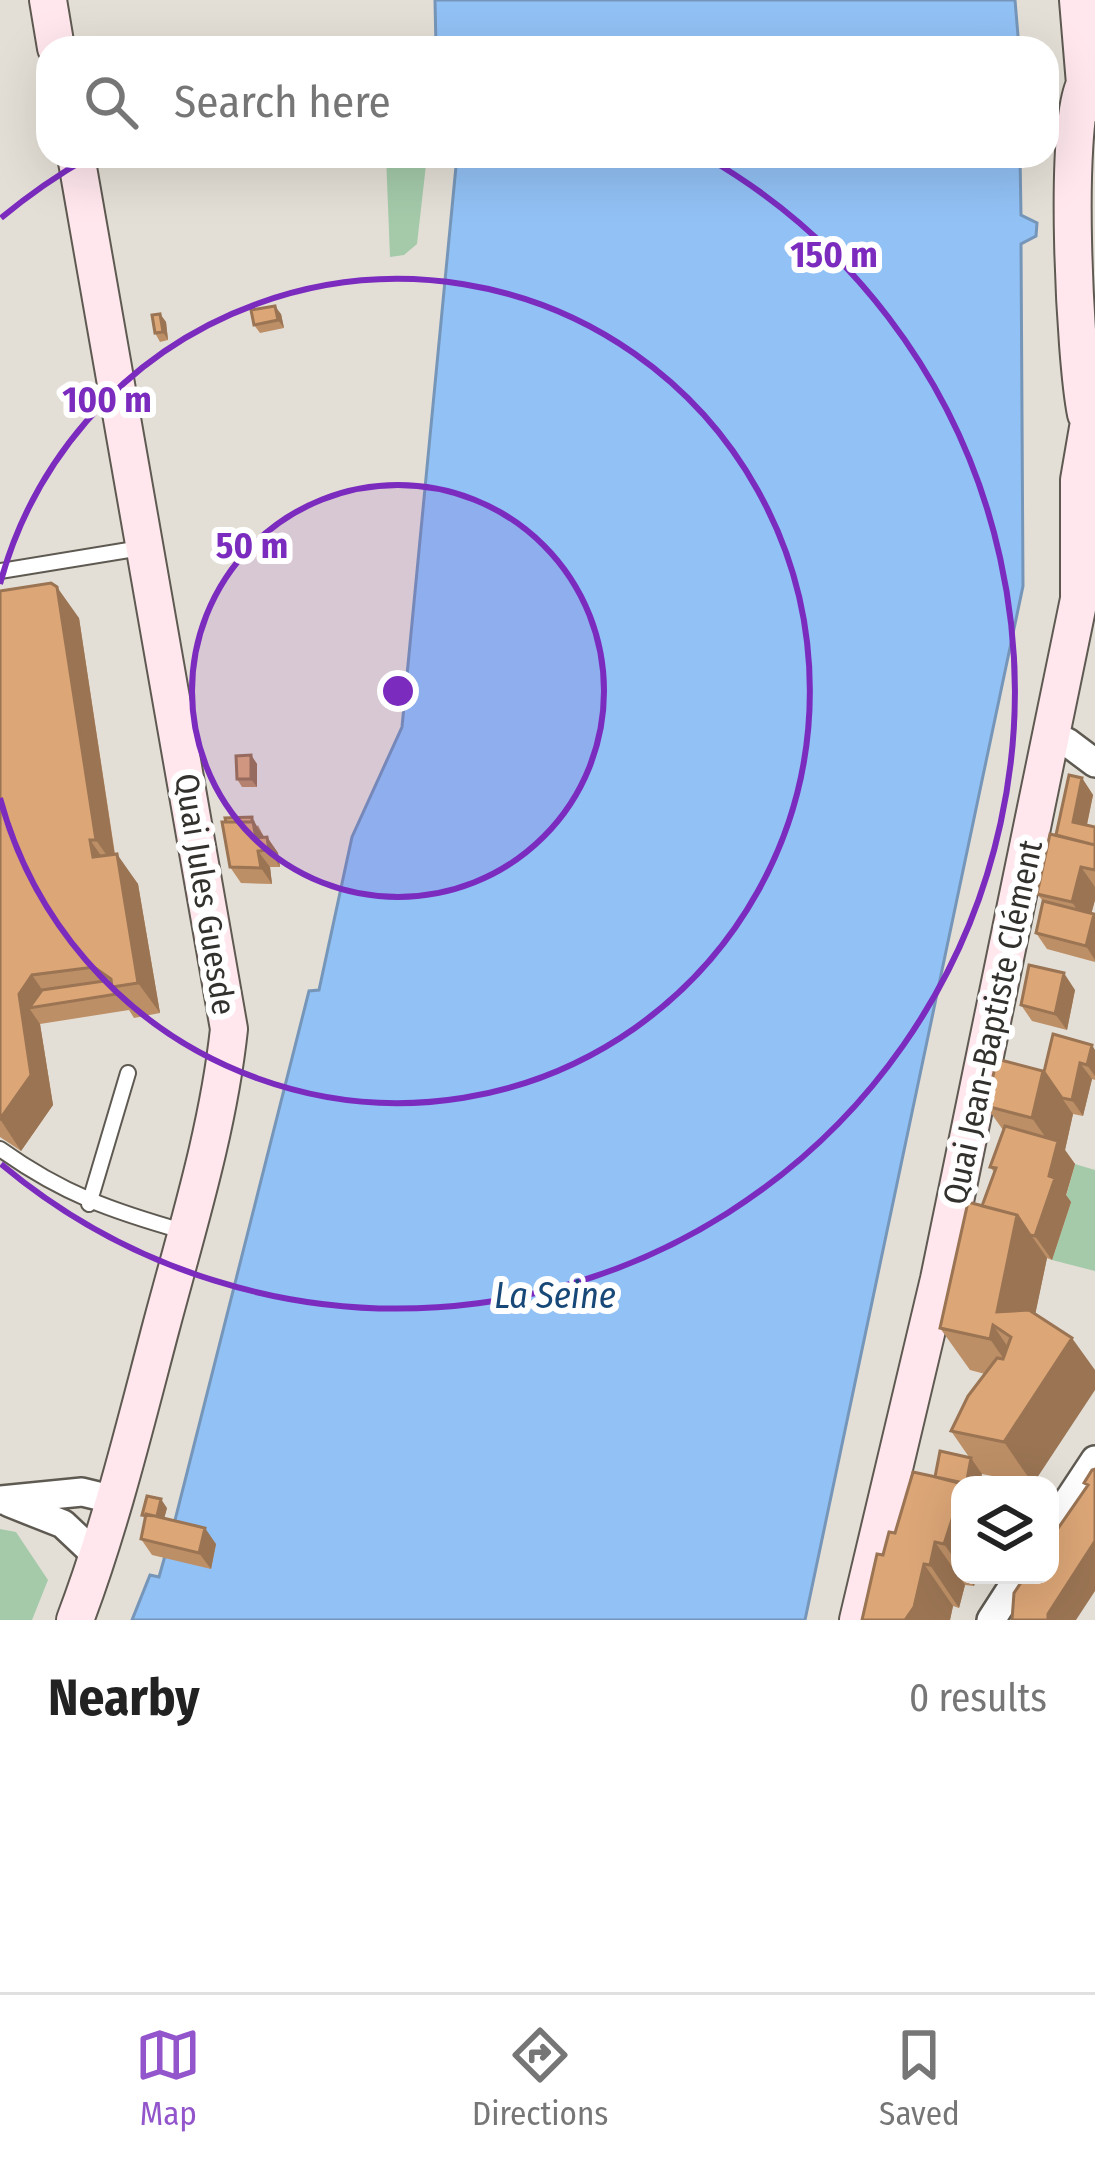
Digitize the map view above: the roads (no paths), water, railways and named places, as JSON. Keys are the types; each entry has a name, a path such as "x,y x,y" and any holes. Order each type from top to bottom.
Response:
{"main road":[{"path":"48,0 54,36"},
{"name":"Quai Jean-Baptiste Clément","path":"1085,18 1085,85 1076,101 1075,177 1079,352 1093,402 1095,477"},
{"name":"Quai Jules Guesde","path":"75,1620 115,1500 187,1232 221,1095 229,1030 78,168"},
{"name":"Quai Jean-Baptiste Clément","path":"858,1620 939,1279 1079,599 1079,480 1093,402"},
{"name":"Quai Jean-Baptiste Clément","path":"875,1620 1081,753 1095,598"}],"street":[{"path":"1059,1514 1095,1460"},
{"path":"0,1500 82,1492 115,1500"},
{"path":"0,1500 63,1524 98,1557"},
{"path":"991,1620 1014,1584"}],"lane":[{"path":"0,572 146,547"},
{"path":"89,1204 128,1073"},
{"path":"0,1149 53,1187 89,1204 187,1232"}],"water":[{"path":"435,0 1015,0 1018,36 436,36"},
{"name":"La Seine","path":"456,168 1020,168 1021,215 1037,223 1036,236 1021,244 1023,586 805,1620 132,1620 150,1575 159,1577 174,1524 309,991 319,990 352,837 402,727"}]}
